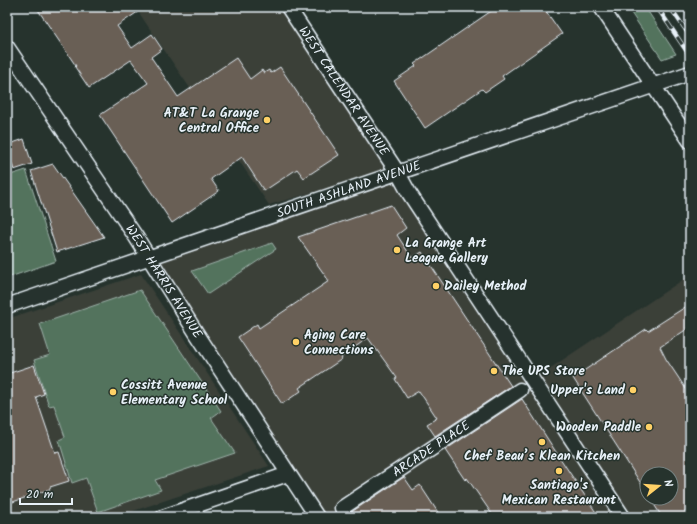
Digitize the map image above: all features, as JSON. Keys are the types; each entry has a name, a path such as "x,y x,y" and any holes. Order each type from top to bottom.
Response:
{"street":[{"name":"WEST CALENDAR AVENUE","path":"288,7 398,173 413,200 623,517"},
{"path":"601,7 690,141"},
{"name":"WEST HARRIS AVENUE","path":"7,47 136,237 148,258 317,517"},
{"name":"SOUTH ASHLAND AVENUE","path":"7,306 690,73"},
{"name":"ARCADE PLACE","path":"342,508 520,390"},
{"path":"163,517 288,474"}],"shaded area":[{"path":"135,7 279,7 388,171 269,205"},
{"path":"395,179 619,517 320,517 151,259"},
{"name":"Cossitt Avenue Elementary School","path":"141,274 269,466 115,517 7,517 7,319"},
{"path":"690,275 690,517 630,517 537,377"}],"green space":[{"path":"627,7 645,7 676,54 662,59"},
{"path":"26,170 56,261 7,278 7,176"},
{"path":"272,243 276,249 208,294 192,271"},
{"name":"Cossitt Avenue Elementary School","path":"140,290 221,411 211,418 235,453 155,480 161,490 98,512 86,478 72,483 59,440 65,437 54,405 49,406 34,360 50,355 40,324"}],"building":[{"path":"36,7 145,7 117,26 132,48 152,34 162,49 151,57 178,97 236,58 250,79 262,70 264,73 269,70 271,73 280,67 339,155 304,178 297,169 264,191 242,157 211,179 219,191 172,223 100,115 148,83 131,60 89,88"},
{"path":"497,7 543,7 562,34 502,76 504,79 485,92 482,89 425,128 394,81 416,66 414,64"},
{"path":"24,139 32,164 14,170 7,145"},
{"path":"53,164 104,237 57,252 31,171"},
{"path":"391,205 406,228 397,235 412,258 422,252 511,386 435,436 427,424 437,418 419,391 407,398 395,379 397,378 368,338 341,357 342,359 299,388 301,391 282,404 238,337 257,324 259,328 329,281 298,237"},
{"path":"690,304 690,327 660,347 666,359 690,395 690,517 662,517 655,506 679,506 679,466 639,466 639,481 573,378 646,329 648,331"},
{"path":"34,365 44,394 36,397 55,453 59,452 69,481 7,504 7,374"},
{"path":"522,399 599,517 494,517 467,478 465,480 445,450"},
{"path":"404,477 413,490 420,485 441,517 344,517"}],"railway":[{"path":"657,7 690,56"},
{"path":"670,7 690,36"},
{"path":"684,7 690,16"}],"place":[{"name":"AT&T La Grange Central Office","path":"267,120"},
{"name":"La Grange Art League Gallery","path":"397,250"},
{"name":"Dailey Method","path":"436,286"},
{"name":"Aging Care Connections","path":"296,342"},
{"name":"The UPS Store","path":"494,371"},
{"name":"Upper's Land","path":"633,390"},
{"name":"Cossitt Avenue Elementary School","path":"113,392"},
{"name":"Wooden Paddle","path":"649,427"},
{"name":"Chef Beau’s Klean Kitchen","path":"542,442"},
{"name":"Santiago's Mexican Restaurant","path":"559,471"}]}
